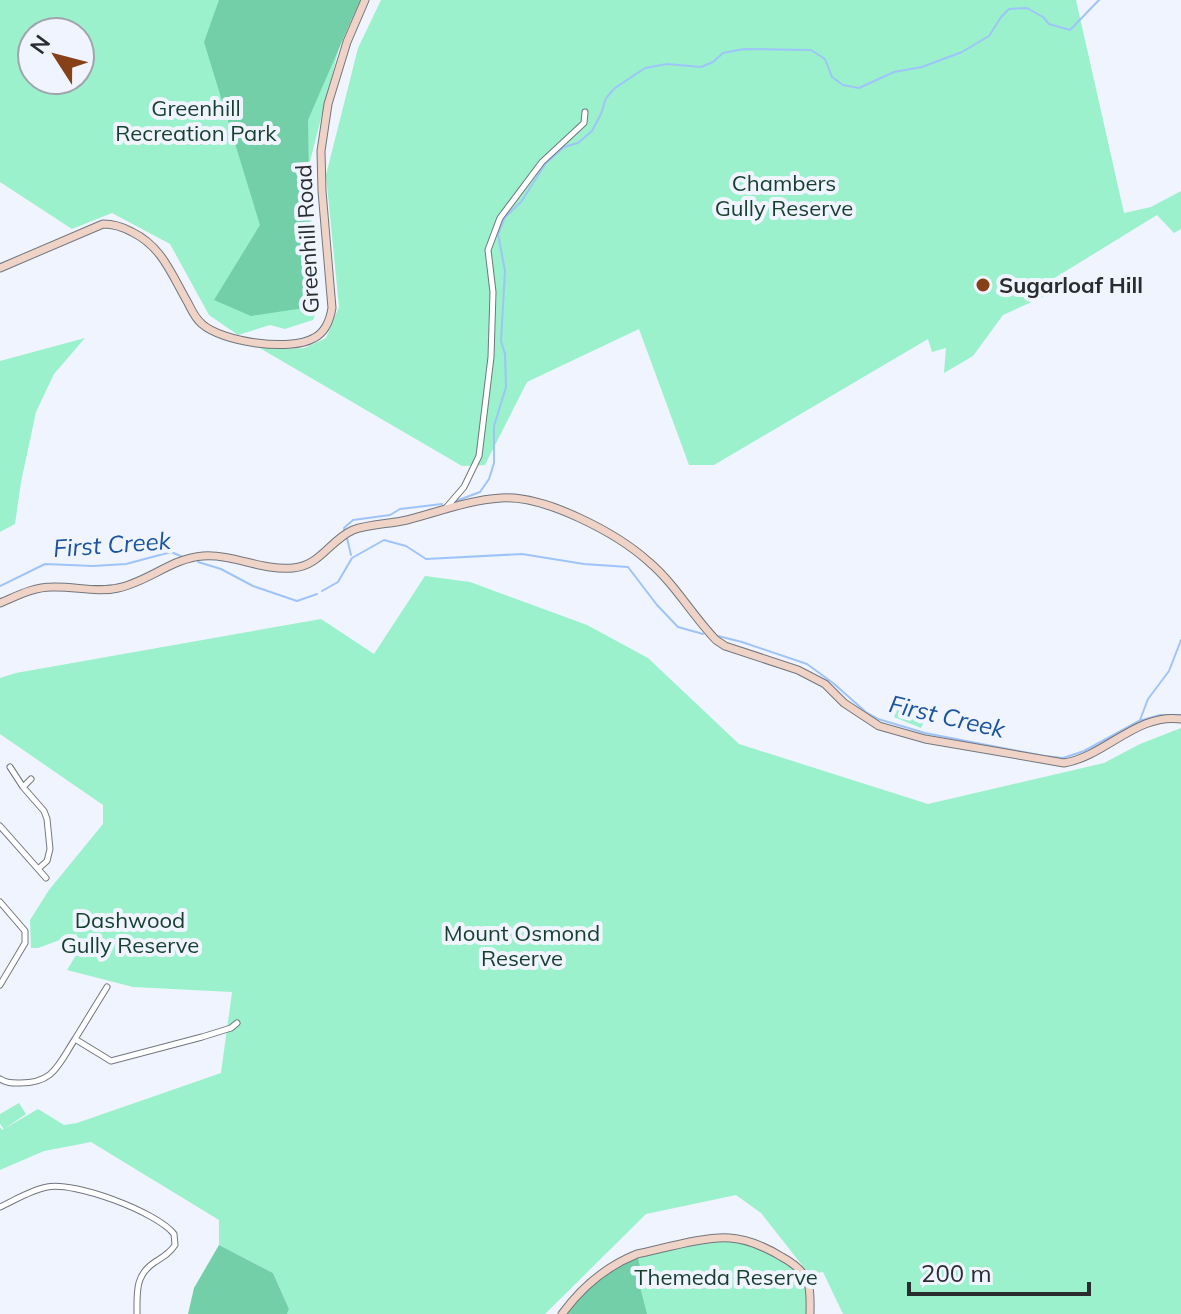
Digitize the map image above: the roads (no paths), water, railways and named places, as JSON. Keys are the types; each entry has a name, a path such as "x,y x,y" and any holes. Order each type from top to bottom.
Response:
{"street":[{"name":"Greenhill Road","path":"0,268 94,227 117,225 155,247 168,265 193,314 210,330 222,336 258,342 287,344 315,338 330,321 332,308 321,151 328,104 347,42 365,0"},
{"path":"444,510 464,487 479,456 491,357 493,292 488,250 500,218 542,162 584,123 585,112"},
{"path":"0,603 23,593 52,587 122,588 201,556 269,567 297,568 317,559 354,530 494,499 523,499 591,523 620,539 650,562 673,586 716,640 725,646 798,670 825,684 844,703 879,726 925,739 1064,763 1085,758 1148,722 1169,717 1181,719"},
{"path":"10,767 47,819 50,849 47,861 38,869"},
{"path":"23,787 31,779"},
{"path":"0,826 46,878"},
{"path":"0,902 25,931 23,948 0,985"},
{"path":"0,1079 6,1083 32,1084 49,1077 107,987"},
{"path":"75,1039 111,1061 202,1037 231,1028 237,1023"},
{"path":"0,1207 47,1187 68,1187 133,1208 165,1225 174,1234 175,1245 139,1277 137,1314"},
{"path":"562,1314 592,1282 625,1259 715,1238 740,1240 778,1254 802,1271 809,1285 810,1314"}],"waterway":[{"path":"456,501 480,492 489,479 494,463 494,426 506,387 505,354 501,341 505,271 498,234 505,217 521,202 546,163 564,147 578,143 592,131 606,98 615,88 645,68 667,64 701,67 723,53 744,49 811,50 825,59 832,77 843,85 859,88 894,72 922,67 962,52 989,36 1009,9 1027,8 1049,24 1070,30 1099,0"},
{"path":"345,532 344,528 353,520 390,515 400,509 442,504"},
{"path":"347,538 351,555"},
{"name":"First Creek","path":"322,591 338,582 352,558 384,540 406,546 426,559 522,554 628,567 678,627 703,634"},
{"name":"First Creek","path":"0,586 45,564 126,564 171,552 183,557"},
{"name":"First Creek","path":"198,562 297,601 317,594"},
{"name":"First Creek","path":"718,636 807,664 878,719 925,733 1044,756 1063,758 1084,751 1139,721 1160,715 1181,715"},
{"path":"1140,720 1148,699 1169,671 1181,640"}],"place":[{"name":"Sugarloaf Hill","path":"983,285"}],"park label":[{"name":"Greenhill Recreation Park","path":"196,120"},
{"name":"Chambers Gully Reserve","path":"784,196"},
{"name":"Dashwood Gully Reserve","path":"130,932"},
{"name":"Mount Osmond Reserve","path":"522,946"},
{"name":"Themeda Reserve","path":"726,1277"}]}
